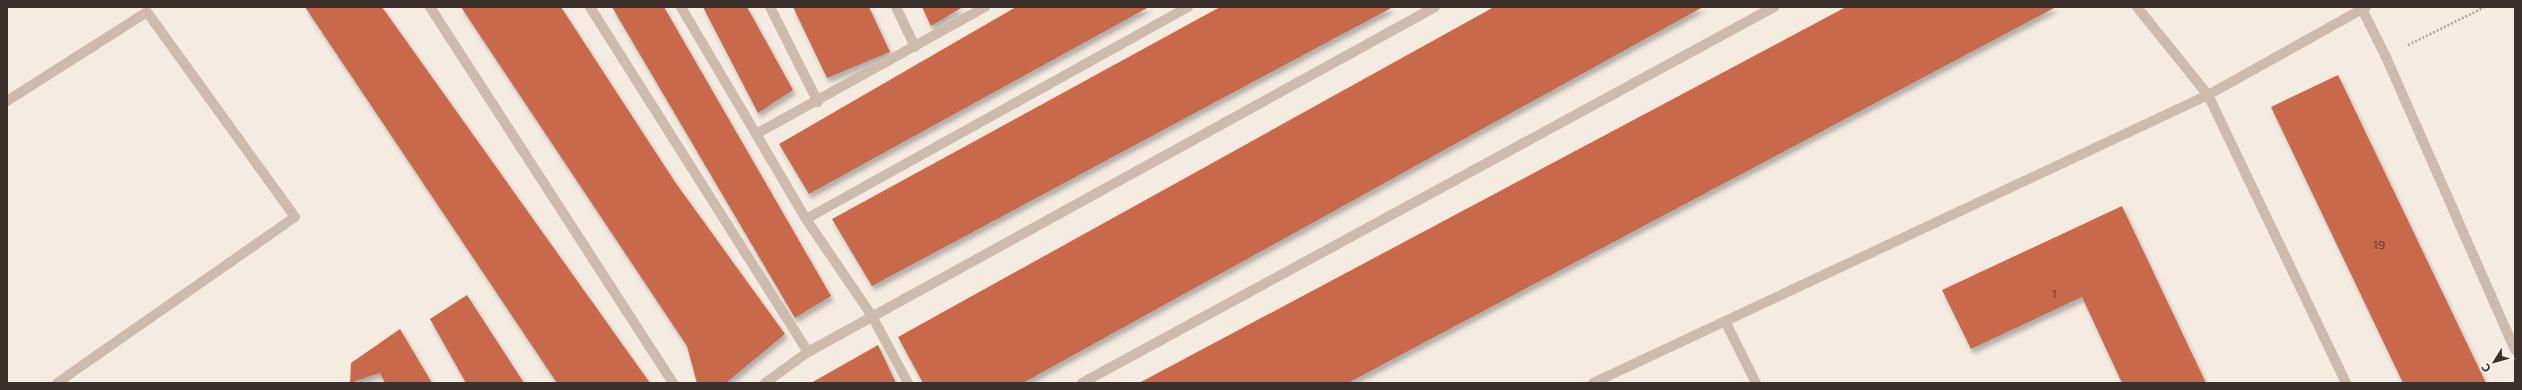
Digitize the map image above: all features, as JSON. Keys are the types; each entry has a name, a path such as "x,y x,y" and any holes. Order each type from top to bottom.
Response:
{"street":[{"path":"430,7 673,383"},
{"path":"590,7 808,352"},
{"path":"681,7 806,219 872,316 908,383"},
{"path":"770,7 818,102"},
{"path":"896,7 915,47"},
{"path":"756,134 818,102 985,7"},
{"path":"806,219 1188,7"},
{"path":"765,383 808,352 872,316 1435,7"},
{"path":"1082,383 1774,7"},
{"path":"2137,7 2208,95 2346,383"},
{"path":"1593,383 2208,95 2364,8 2515,350"},
{"path":"7,100 148,12 295,217 58,383"},
{"path":"1725,321 1756,383"}],"path":[{"path":"2386,57 2485,7"}],"building":[{"path":"305,7 382,7 650,383 557,383"},
{"path":"461,7 561,7 675,182 785,334 726,383 697,383 687,346"},
{"path":"612,7 664,7 831,296 795,318"},
{"path":"703,7 747,7 793,90 758,113"},
{"path":"793,7 869,7 890,52 827,78"},
{"path":"922,7 963,7 931,26"},
{"path":"1016,7 1149,7 809,194 779,144"},
{"path":"1220,7 1393,7 872,286 832,219"},
{"path":"1494,7 1703,7 1023,383 923,383 898,337"},
{"path":"1846,7 2056,7 1348,383 1139,383"},
{"path":"2338,75 2486,383 2403,383 2271,107"},
{"path":"2122,206 2206,383 2122,383 2082,297 1971,349 1942,290"},
{"path":"467,295 524,383 466,383 430,319"},
{"path":"400,329 432,383 385,383 380,373 350,383 351,363"},
{"path":"878,345 896,383 811,383"}]}
